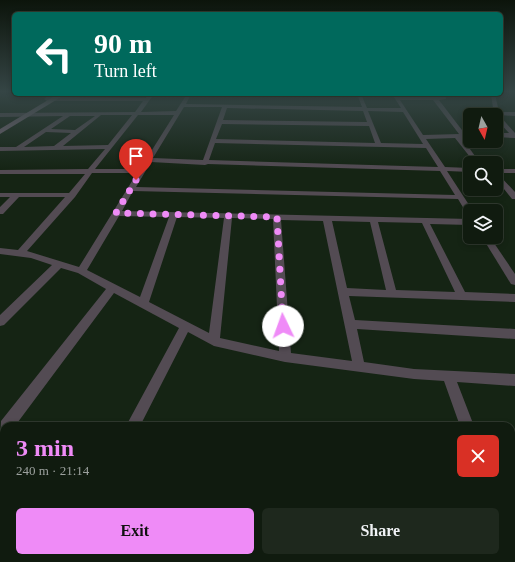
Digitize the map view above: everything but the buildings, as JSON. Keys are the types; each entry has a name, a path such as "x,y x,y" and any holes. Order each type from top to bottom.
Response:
{"street":[{"path":"0,132 23,118"},
{"path":"18,148 62,118"},
{"path":"56,148 95,118"},
{"path":"20,254 72,195 134,118"},
{"path":"81,271 174,118"},
{"path":"205,162 220,118"},
{"path":"368,118 379,145"},
{"path":"409,118 465,204"},
{"path":"450,118 463,135"},
{"path":"219,122 371,124"},
{"path":"503,123 514,135"},
{"path":"45,130 77,132"},
{"path":"503,135 514,135"},
{"path":"421,137 463,136"},
{"path":"213,141 427,146"},
{"path":"0,148 110,147"},
{"path":"469,148 472,156"},
{"path":"148,160 463,170"},
{"path":"0,172 142,171"},
{"path":"503,171 515,171"},
{"path":"503,183 515,197"},
{"path":"131,189 461,197"},
{"path":"0,195 72,195"},
{"path":"0,212 17,195"},
{"path":"116,213 463,222"},
{"path":"143,303 174,214"},
{"path":"214,341 228,216"},
{"path":"277,217 285,357"},
{"path":"327,218 359,366"},
{"path":"373,220 392,293"},
{"path":"425,221 462,296"},
{"path":"491,244 515,282"},
{"path":"2,253 32,255 81,271 214,341 285,357 414,374 515,380"},
{"path":"0,322 59,264"},
{"path":"9,422 113,287"},
{"path":"343,292 515,298"},
{"path":"350,324 515,334"},
{"path":"135,422 186,325"},
{"path":"448,376 465,422"}],"route":[{"path":"136,180 116,213 277,217 283,326"}]}
